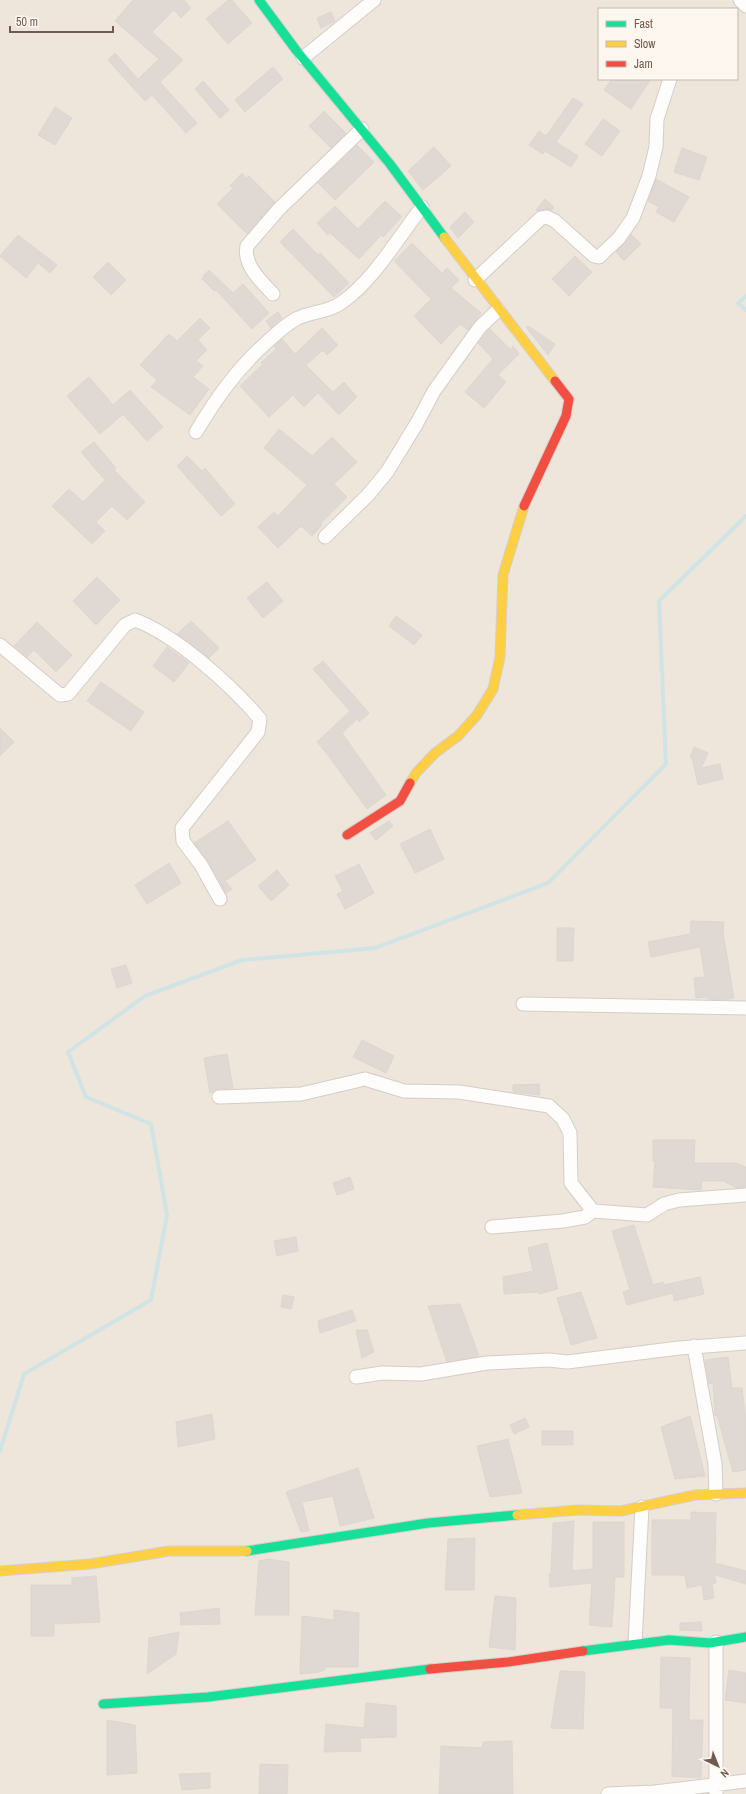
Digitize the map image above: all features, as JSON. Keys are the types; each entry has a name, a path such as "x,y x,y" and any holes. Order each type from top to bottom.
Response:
{"street":[{"path":"259,0 303,58 362,129 422,207 475,280 569,399 566,416 522,511 502,575 500,657 493,689 477,715 468,725 416,773 400,801 347,835"},
{"path":"303,58 374,0"},
{"path":"740,0 746,6"},
{"path":"475,280 541,218 547,217 555,221 594,256 598,257 619,238 633,218 649,176 656,147 657,119 670,80"},
{"path":"273,294 258,278 247,261 245,253 247,246 279,209 362,129"},
{"path":"196,432 229,381 252,355 295,320 328,311 342,303 356,291 382,261 422,207"},
{"path":"325,537 368,495 387,472 417,423 434,391 480,327 498,310"},
{"path":"0,645 46,685 60,695 68,694 125,625 135,620 144,623 173,641 212,671 260,719 258,732 182,828 182,841 201,865 220,899"},
{"path":"522,1004 746,1008"},
{"path":"219,1097 301,1094 365,1079 404,1091 459,1092 549,1106 563,1119 570,1133 571,1184 593,1211"},
{"path":"492,1227 563,1221 585,1217 593,1211 647,1215 664,1204 679,1200 746,1195"},
{"path":"356,1377 382,1373 421,1374 487,1363 549,1360 567,1362 694,1346 746,1343"},
{"path":"694,1346 715,1464 716,1494"},
{"path":"0,1570 90,1564 169,1552 244,1552 428,1523 578,1510 621,1512 695,1495 746,1492"},
{"path":"635,1644 642,1507"},
{"path":"103,1704 208,1697 447,1667 508,1662 669,1640 716,1642 746,1637"},
{"path":"716,1642 716,1789"},
{"path":"608,1794 716,1789 746,1782"}],"shaded area":[{"path":"0,0 746,0 746,1794 0,1794"}],"building":[{"path":"133,0 184,0 191,8 181,18 174,10 152,32 183,60 160,82 197,123 186,133 152,95 145,101 108,60 115,53 138,79 159,59 115,21"},
{"path":"228,0 232,0 252,23 228,44 206,19"},
{"path":"331,12 335,21 321,28 317,18"},
{"path":"273,67 283,79 245,112 235,100"},
{"path":"611,80 650,80 631,109 604,90"},
{"path":"203,81 229,110 220,118 195,89"},
{"path":"573,98 583,104 556,142 578,156 571,167 545,151 543,154 529,145 539,131 546,136"},
{"path":"55,107 72,118 55,145 38,135"},
{"path":"324,111 346,133 331,148 309,126"},
{"path":"603,119 620,131 602,156 585,144"},
{"path":"357,145 374,162 335,200 318,183"},
{"path":"434,147 451,166 423,190 408,171"},
{"path":"682,148 707,157 699,180 674,172"},
{"path":"242,173 246,178 249,176 275,202 247,234 217,204 233,188 230,186"},
{"path":"656,179 689,197 674,222 656,212 659,207 648,201"},
{"path":"545,199 554,207 552,210 546,209 537,211 536,210"},
{"path":"385,201 402,217 383,237 381,235 359,259 330,233 328,235 317,223 335,206 358,229"},
{"path":"465,212 474,222 458,238 450,227"},
{"path":"293,229 318,255 320,253 349,283 334,297 280,242"},
{"path":"631,234 641,244 624,261 616,252"},
{"path":"18,235 57,265 50,273 38,263 26,278 0,256"},
{"path":"412,243 442,273 447,268 459,280 451,288 481,313 468,330 460,324 441,344 414,316 431,299 394,261"},
{"path":"575,256 592,272 569,296 552,279"},
{"path":"108,262 126,280 111,295 93,277"},
{"path":"209,270 233,293 243,284 269,313 252,329 216,290 214,291 202,279"},
{"path":"278,312 282,318 271,328 266,321"},
{"path":"200,318 210,328 198,340 207,350 196,361 203,366 193,377 209,389 190,415 151,387 157,380 140,365 169,334 177,341"},
{"path":"528,326 555,344 548,355 526,327"},
{"path":"322,328 338,345 327,355 323,350 306,365 333,392 344,382 357,397 339,415 318,393 304,407 293,395 269,417 240,386 263,364 261,363 276,349 274,346 282,339 295,354"},
{"path":"490,329 511,350 513,346 519,354 498,375 506,382 484,408 465,392 493,359 478,343"},
{"path":"89,377 113,405 130,390 163,427 147,441 123,414 100,434 67,396"},
{"path":"279,429 312,456 332,437 357,462 334,484 347,497 321,523 322,525 312,536 301,526 278,548 258,527 274,512 278,516 307,485 264,448"},
{"path":"94,442 116,468 114,470 145,502 127,520 112,506 96,522 105,531 92,544 52,506 69,489 83,502 105,480 81,452"},
{"path":"187,456 202,471 205,468 235,504 221,516 177,466"},
{"path":"97,577 120,600 96,625 73,601"},
{"path":"267,582 283,601 263,618 247,598"},
{"path":"396,616 422,635 414,645 389,626"},
{"path":"191,621 219,648 209,658 177,634"},
{"path":"37,622 72,655 56,672 34,650 27,657 14,646"},
{"path":"167,647 189,663 174,682 153,666"},
{"path":"323,661 369,713 359,722 357,719 342,733 386,795 367,809 317,742 350,711 313,669"},
{"path":"101,682 144,712 131,731 87,701"},
{"path":"0,728 14,742 0,756"},
{"path":"694,747 708,753 701,768 720,764 723,779 698,785 692,758 690,757"},
{"path":"228,821 256,860 225,881 232,889 226,893 208,861 194,843"},
{"path":"389,821 393,826 376,840 370,833"},
{"path":"430,829 444,859 415,873 400,844"},
{"path":"169,863 181,883 147,904 135,885"},
{"path":"359,864 374,893 345,909 337,894 343,891 335,876"},
{"path":"277,870 289,885 271,901 258,886"},
{"path":"691,921 724,922 723,932 734,998 724,1000 708,999 708,997 696,998 694,978 705,977 700,947 651,957 648,942 690,934"},
{"path":"557,928 574,928 573,961 557,961"},
{"path":"126,965 132,983 117,988 111,969"},
{"path":"362,1040 394,1056 386,1073 353,1057"},
{"path":"227,1054 233,1088 218,1089 210,1093 204,1058"},
{"path":"539,1084 540,1095 513,1092 513,1085"},
{"path":"653,1140 695,1140 694,1163 736,1163 746,1167 746,1187 737,1188 723,1181 702,1181 701,1190 653,1187 655,1161 653,1161"},
{"path":"350,1177 354,1189 337,1195 333,1183"},
{"path":"634,1225 653,1285 663,1282 664,1285 700,1277 704,1294 674,1301 673,1293 627,1305 623,1292 630,1290 612,1231"},
{"path":"296,1237 298,1251 277,1256 274,1241"},
{"path":"547,1243 558,1289 539,1294 538,1292 504,1294 503,1277 533,1271 528,1248"},
{"path":"581,1292 597,1338 571,1345 557,1298"},
{"path":"283,1295 294,1297 291,1309 281,1307"},
{"path":"460,1304 479,1356 447,1362 428,1306"},
{"path":"352,1310 356,1321 320,1333 318,1321"},
{"path":"356,1330 367,1330 374,1352 362,1358"},
{"path":"728,1357 732,1388 742,1388 746,1422 746,1470 733,1472 717,1415 715,1416 713,1383 709,1384 705,1360"},
{"path":"212,1414 215,1439 178,1447 176,1422"},
{"path":"690,1416 705,1476 675,1479 661,1427"},
{"path":"525,1418 529,1427 514,1434 510,1425"},
{"path":"542,1431 573,1431 573,1445 542,1445"},
{"path":"508,1439 522,1493 490,1497 477,1446"},
{"path":"358,1468 374,1518 340,1526 333,1496 302,1502 309,1531 301,1532 286,1492"},
{"path":"691,1512 716,1513 715,1563 746,1571 746,1584 715,1575 716,1583 712,1584 714,1598 704,1600 702,1585 687,1588 685,1575 652,1575 652,1520 691,1520"},
{"path":"574,1521 572,1571 593,1569 593,1522 624,1522 624,1577 615,1577 612,1627 589,1625 592,1583 550,1587 549,1574 551,1574 553,1523"},
{"path":"475,1538 474,1590 445,1590 448,1539"},
{"path":"268,1559 289,1562 289,1615 255,1615 259,1561"},
{"path":"96,1576 100,1622 54,1624 54,1636 31,1636 31,1585 72,1585 72,1578"},
{"path":"495,1596 516,1598 515,1650 489,1647"},
{"path":"219,1608 220,1624 181,1625 180,1613"},
{"path":"334,1610 359,1613 358,1667 325,1667 325,1670 319,1672 300,1674 302,1616 334,1620"},
{"path":"701,1622 702,1631 680,1630 680,1623"},
{"path":"179,1632 176,1654 147,1674 149,1638"},
{"path":"661,1657 690,1658 689,1720 703,1720 701,1778 672,1776 673,1708 660,1708"},
{"path":"729,1670 746,1673 746,1703 725,1700"},
{"path":"560,1671 585,1672 583,1729 551,1728"},
{"path":"366,1703 396,1706 396,1737 360,1738 361,1751 324,1752 326,1724 364,1728"},
{"path":"107,1720 135,1725 137,1773 107,1775"},
{"path":"512,1741 513,1794 439,1794 441,1746 482,1748 483,1742"},
{"path":"260,1764 288,1765 287,1794 259,1794"},
{"path":"210,1773 210,1788 182,1790 179,1774"}],"waterway":[{"path":"746,296 738,303 746,310"},
{"path":"0,1451 24,1374 151,1300 167,1215 151,1124 86,1097 68,1052 145,996 242,960 375,948 548,883 666,764 659,601 746,516"}],"traffic: fast":[{"path":"259,0 296,50 390,164 444,237"},
{"path":"247,1551 428,1523 517,1515"},
{"path":"583,1651 669,1640 710,1643 746,1637"},
{"path":"103,1704 208,1697 430,1669"}],"traffic: slow":[{"path":"444,237 555,381"},
{"path":"410,783 416,773 435,753 458,736 477,715 493,689 500,657 503,575 524,506"},
{"path":"517,1515 578,1510 621,1511 695,1495 746,1493"},
{"path":"0,1571 90,1564 169,1551 247,1551"}],"traffic: jam":[{"path":"524,506 566,416 569,399 555,381"},
{"path":"347,835 400,801 410,783"},
{"path":"430,1669 508,1662 583,1651"}]}
